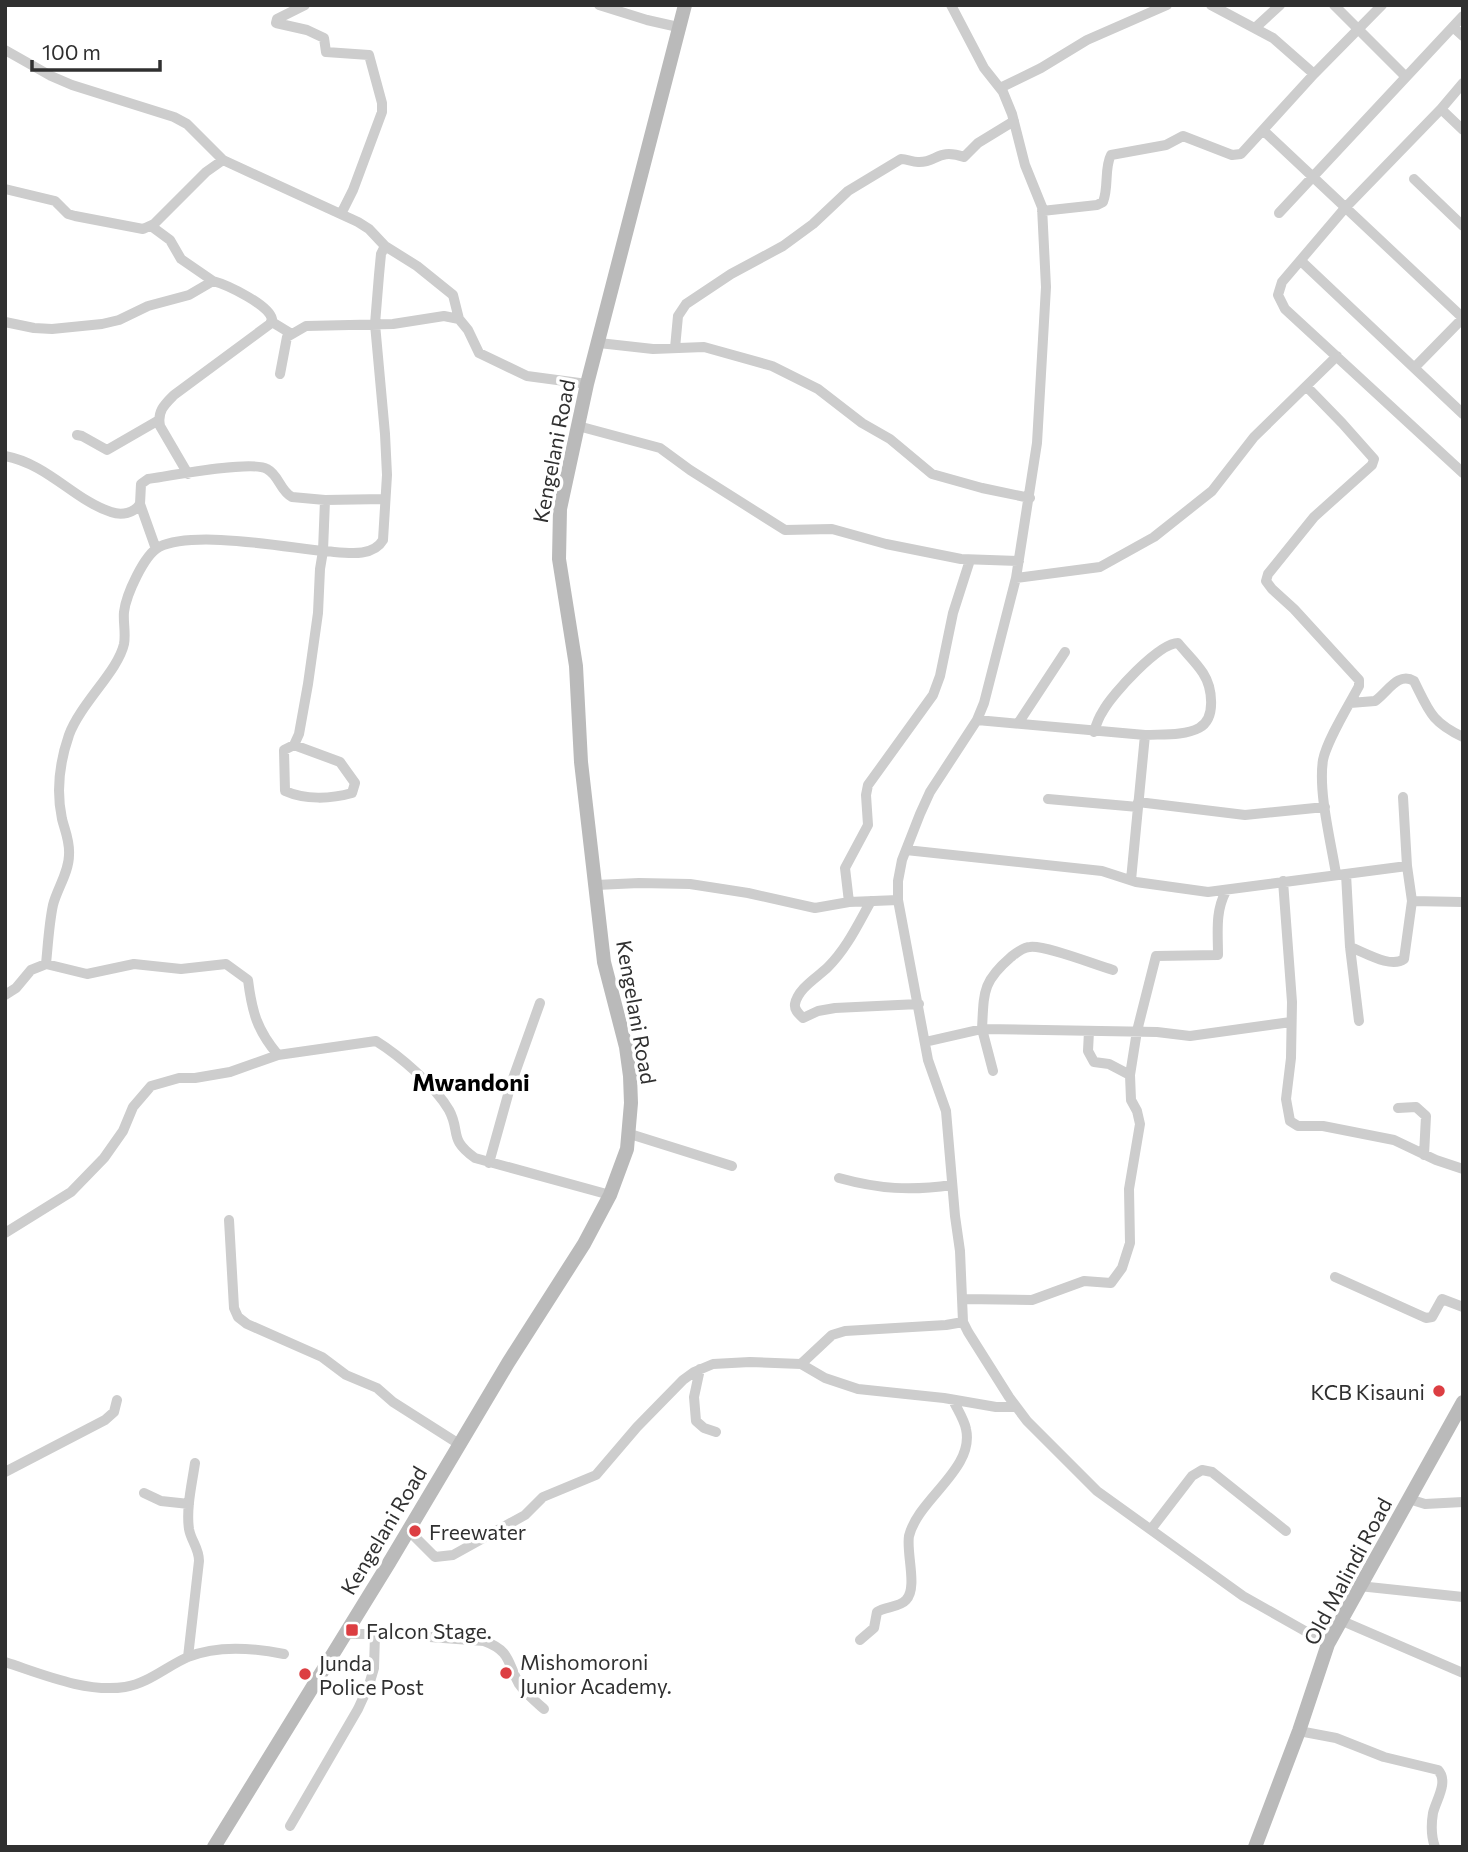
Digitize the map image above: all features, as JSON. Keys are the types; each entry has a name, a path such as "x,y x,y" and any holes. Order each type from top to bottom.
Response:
{"main road":[{"name":"Kengelani Road","path":"214,1847 513,1354 584,1244 610,1195 625,1157 630,1134 629,1064 606,976 580,753 576,666 559,559 560,509 587,384 685,5"},
{"name":"Old Malindi Road","path":"1255,1847 1299,1731 1328,1644 1463,1402"}],"street":[{"path":"305,5 277,19 275,23 307,30 324,38 327,52 369,55 382,103 381,117 341,214"},
{"path":"599,5 678,27"},
{"path":"951,5 984,68 1000,88 1014,121 1025,165 1042,211 1046,287 1037,443 1016,578 984,704 930,792 899,872 898,900 925,1042 934,1082 946,1111 963,1322 1016,1407 1036,1431 1097,1491 1243,1596 1328,1644"},
{"path":"1000,88 1032,73 1087,40 1167,5"},
{"path":"1211,5 1273,37 1314,74"},
{"path":"1255,28 1280,5"},
{"path":"1334,5 1405,76"},
{"path":"1042,211 1103,202 1107,194 1108,160 1111,155 1166,145 1183,136 1237,155 1245,152 1314,74 1381,5"},
{"path":"1279,213 1463,16"},
{"path":"1453,27 1463,36"},
{"path":"5,50 72,85 174,117 187,124 223,160 369,229 385,246 453,295 459,319 468,330 479,353 527,376 587,384"},
{"path":"1463,83 1345,208 1282,282 1278,295 1285,309 1463,473"},
{"path":"1441,109 1463,130"},
{"path":"675,348 678,316 686,304 731,274 783,246 814,224 848,191 901,159 919,162 954,153 964,157 978,143 1014,121"},
{"path":"1264,131 1463,318 1415,367"},
{"path":"5,189 55,201 68,214 143,229 151,226 206,172 223,160"},
{"path":"1414,179 1463,226"},
{"path":"151,226 170,240 181,259 213,281 234,289 270,311 272,322 290,333"},
{"path":"47,964 53,903 69,858 68,833 62,820 59,780 63,756 79,714 113,667 124,645 124,611 128,594 156,549 179,542 206,540 323,551 371,551 383,540 386,434 375,324 381,254 385,246"},
{"path":"1301,261 1463,414"},
{"path":"5,322 52,329 102,324 119,320 148,306 189,295 213,281"},
{"path":"280,374 285,343 290,333 306,326 426,321 444,316 459,319"},
{"path":"77,435 107,450 159,420 163,407 174,395 272,322"},
{"path":"599,343 633,347 704,347 772,366 818,389 890,439 932,474 1030,498"},
{"path":"1016,578 1100,567 1154,537 1212,491 1254,437 1337,356"},
{"path":"1307,387 1365,447 1373,461 1300,532 1268,574 1266,581 1357,676 1359,686 1324,759 1325,807 1341,874 1359,1021"},
{"path":"159,420 188,474"},
{"path":"578,426 660,448 785,530 832,529 886,544 970,560 1019,561"},
{"path":"5,456 27,462 51,474 112,513 130,512 140,504"},
{"path":"156,549 140,504 141,484 144,481 217,468 266,468 288,495 325,500 385,499"},
{"path":"294,745 342,764 355,783 352,793 315,798 285,792 284,750 294,745 299,734 318,613 325,500"},
{"path":"849,902 845,868 868,825 868,785 933,695 940,676 953,613 970,560"},
{"path":"977,719 1094,732 1145,735 1191,731 1204,725 1209,718 1211,704 1205,677 1178,643 1171,643 1125,682 1102,711 1094,732"},
{"path":"1019,723 1065,652"},
{"path":"1350,703 1375,701 1391,685 1409,678 1414,681 1434,720 1463,737"},
{"path":"1131,880 1145,735"},
{"path":"1350,947 1391,963 1402,962 1408,947 1412,901 1403,797"},
{"path":"1048,799 1245,815 1325,807"},
{"path":"906,850 1102,872 1131,880 1199,891 1226,891 1283,881 1408,866"},
{"path":"1283,881 1291,1022 1291,1058 1286,1091 1290,1121 1297,1126 1324,1126 1394,1140 1424,1155 1463,1169"},
{"path":"596,885 690,884 748,892 806,907 898,900"},
{"path":"963,1299 1032,1300 1084,1281 1108,1284 1115,1280 1129,1250 1129,1189 1140,1124 1131,1100 1130,1075 1137,1031 1156,956 1218,955 1217,917 1226,891"},
{"path":"871,901 849,941 829,966 801,992 795,1003 796,1009 803,1017 835,1008 919,1004"},
{"path":"1412,901 1463,902"},
{"path":"993,1070 982,1029 983,1000 989,981 1000,967 1025,948 1040,948 1113,970"},
{"path":"5,995 16,988 31,970 47,964 87,974 134,964 181,969 226,964 248,980 257,1024 261,1034 278,1055"},
{"path":"489,1163 511,1084 540,1003"},
{"path":"925,1042 982,1029 1137,1031 1190,1036 1291,1022"},
{"path":"1089,1031 1088,1051 1094,1062 1110,1064 1130,1075"},
{"path":"5,1233 71,1192 104,1158 123,1131 133,1107 151,1086 178,1078 230,1072 278,1055 376,1041 393,1052 445,1105 451,1115 457,1139 464,1149 481,1161 542,1174 610,1195"},
{"path":"1398,1108 1416,1107 1426,1116 1424,1155"},
{"path":"630,1134 732,1166"},
{"path":"839,1178 896,1189 951,1185"},
{"path":"229,1220 233,1308 237,1317 256,1329 323,1357 346,1375 377,1388 393,1402 458,1444"},
{"path":"1335,1277 1426,1318 1432,1317 1442,1299 1463,1307"},
{"path":"801,1364 832,1335 845,1331 963,1322"},
{"path":"408,1530 435,1557 449,1556 479,1541 525,1515 543,1497 596,1475 683,1380 699,1369 713,1364 801,1364 825,1378 858,1389 953,1399 996,1407 1016,1407"},
{"path":"699,1369 694,1397 696,1421 704,1428 716,1432"},
{"path":"5,1472 105,1420 114,1412 117,1399"},
{"path":"860,1640 874,1628 877,1612 904,1602 910,1594 908,1542 913,1525 926,1503 952,1474 965,1449 966,1429 953,1399"},
{"path":"188,1657 199,1555 189,1532 189,1504 195,1462"},
{"path":"1152,1528 1192,1476 1202,1470 1212,1472 1286,1531"},
{"path":"144,1493 161,1501 189,1504"},
{"path":"1409,1499 1425,1504 1463,1502"},
{"path":"1359,1586 1463,1597"},
{"path":"1340,1620 1463,1673"},
{"path":"344,1634 484,1641 505,1652 520,1686 544,1709"},
{"path":"290,1826 358,1709 369,1685 374,1668 375,1634"},
{"path":"5,1662 87,1686 103,1688 126,1687 139,1683 188,1657 204,1652 262,1649 284,1654"},
{"path":"1299,1731 1336,1738 1384,1757 1438,1770 1443,1781 1433,1813 1431,1836 1435,1847"}],"place":[{"name":"KCB Kisauni","path":"1439,1391"},
{"name":"Freewater","path":"415,1531"},
{"name":"Falcon Stage.","path":"352,1630"},
{"name":"Mishomoroni Junior Academy.","path":"506,1673"},
{"name":"Junda Police Post","path":"305,1674"}],"district":[{"name":"Mwandoni","path":"471,1081"}]}
